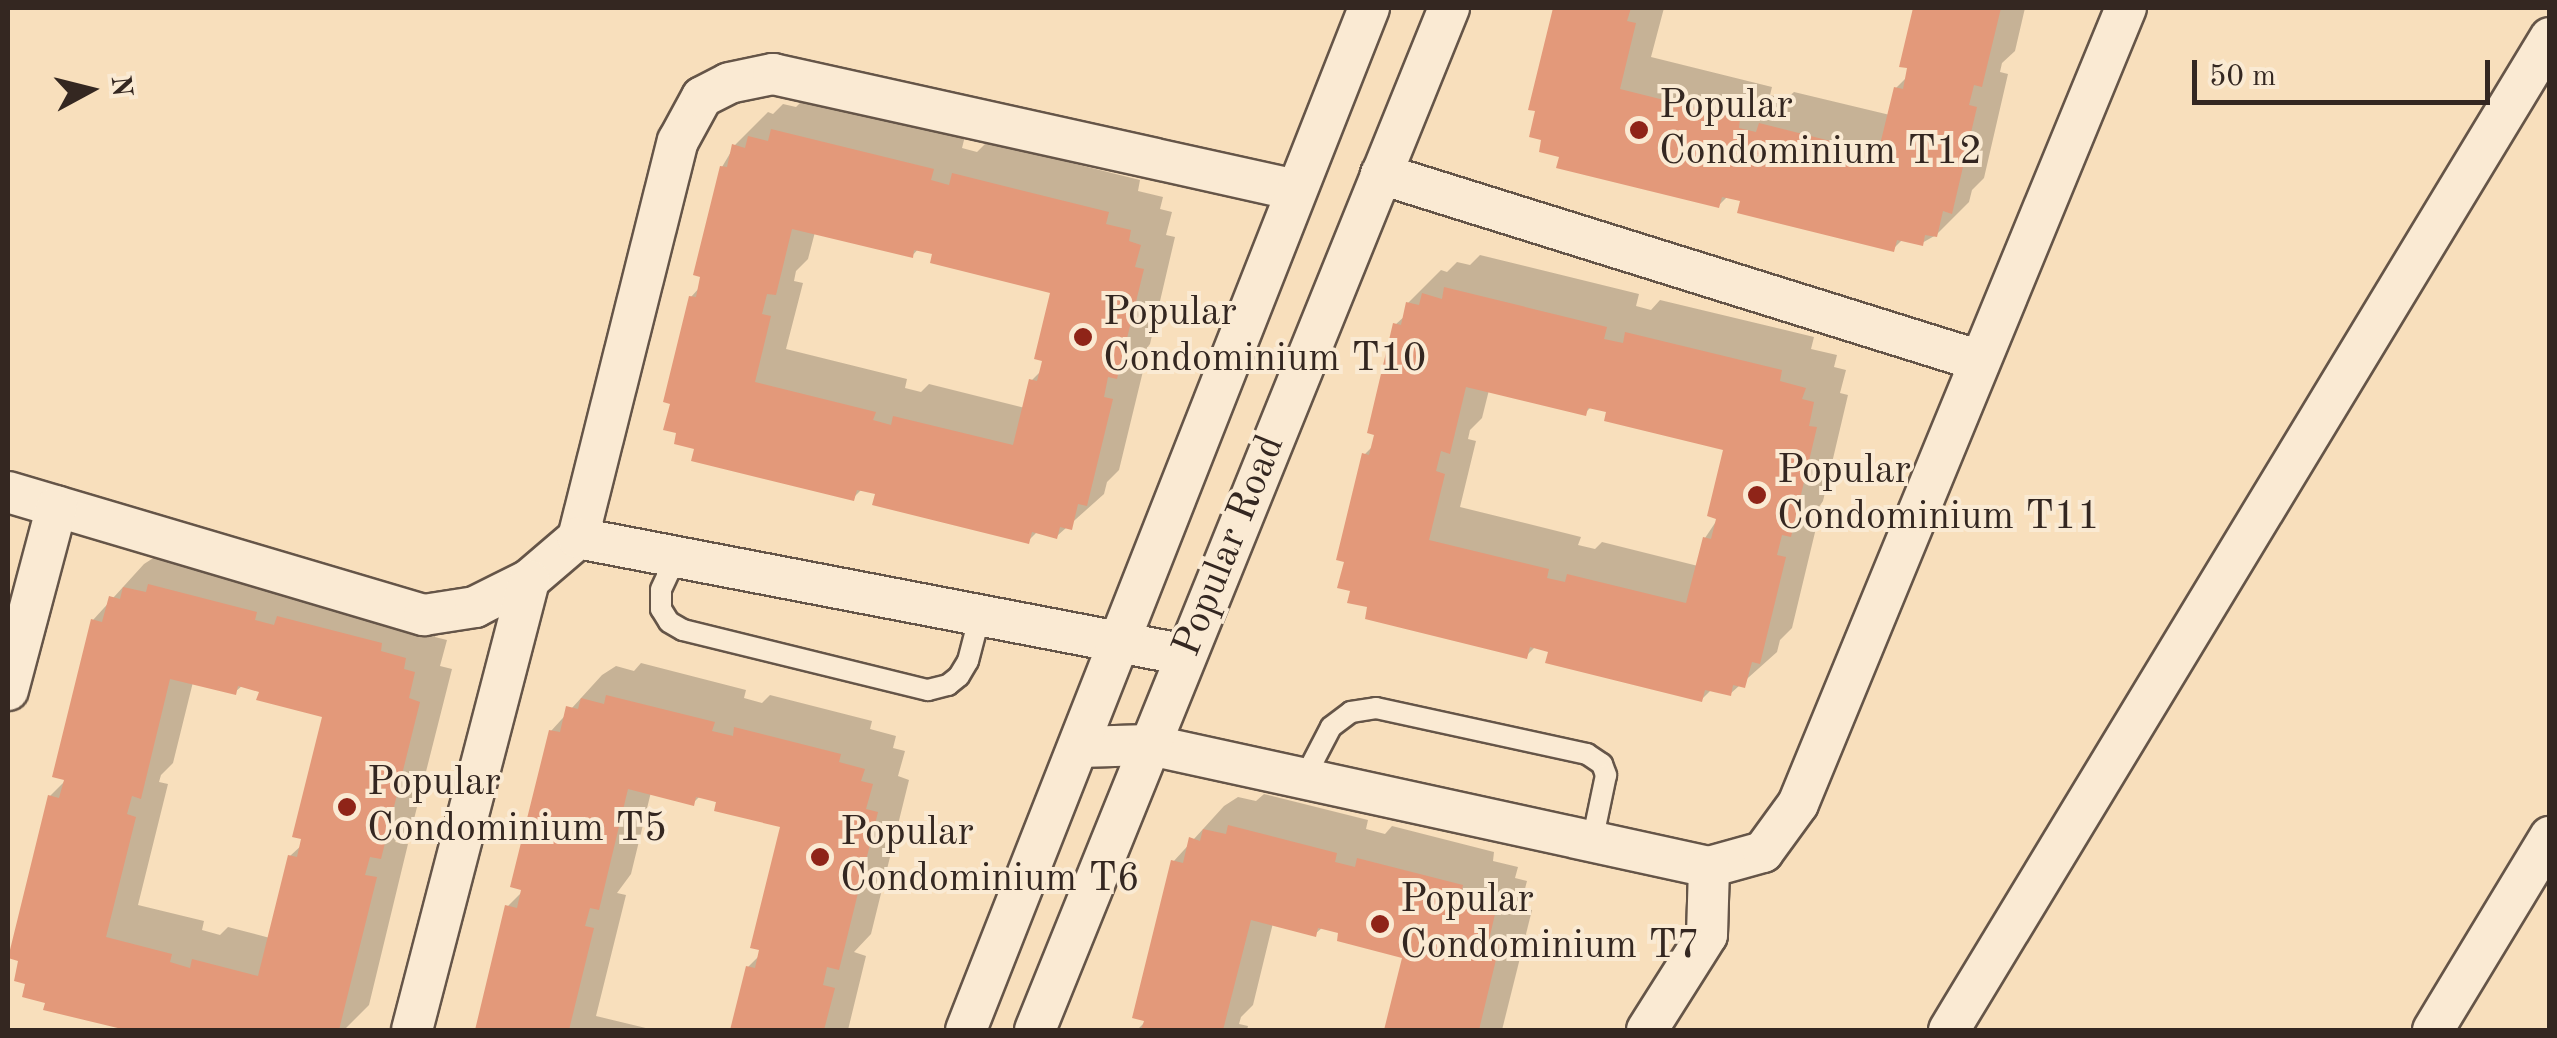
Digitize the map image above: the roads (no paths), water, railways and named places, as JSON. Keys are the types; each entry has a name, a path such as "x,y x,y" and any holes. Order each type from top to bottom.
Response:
{"street":[{"name":"Popular Road","path":"966,1030 1369,8"},
{"name":"Popular Road","path":"1035,1030 1450,8"},
{"path":"1079,747 1150,745 1709,867 1762,852 1798,804 1977,360 2126,8"},
{"path":"1949,1030 2550,38"},
{"path":"8,492 424,615 475,607 529,580 578,538 678,141 702,97 729,83 774,74 1296,190"},
{"path":"1381,174 1977,360"},
{"path":"8,690 56,506"},
{"path":"578,538 1122,639 1186,655"},
{"path":"412,1030 529,580"},
{"path":"2433,1030 2550,836"},
{"path":"1647,1030 1707,935 1709,867"}],"lane":[{"path":"677,555 661,590 661,609 668,622 684,630 928,690 948,685 958,676 968,661 980,615"},
{"path":"1304,777 1331,727 1351,712 1376,708 1587,754 1602,764 1606,774 1592,842"}],"place":[{"name":"Popular Condominium T12","path":"1639,130"},
{"name":"Popular Condominium T10","path":"1083,337"},
{"name":"Popular Condominium T11","path":"1757,495"},
{"name":"Popular Condominium T5","path":"347,807"},
{"name":"Popular Condominium T6","path":"820,857"},
{"name":"Popular Condominium T7","path":"1380,924"}]}
